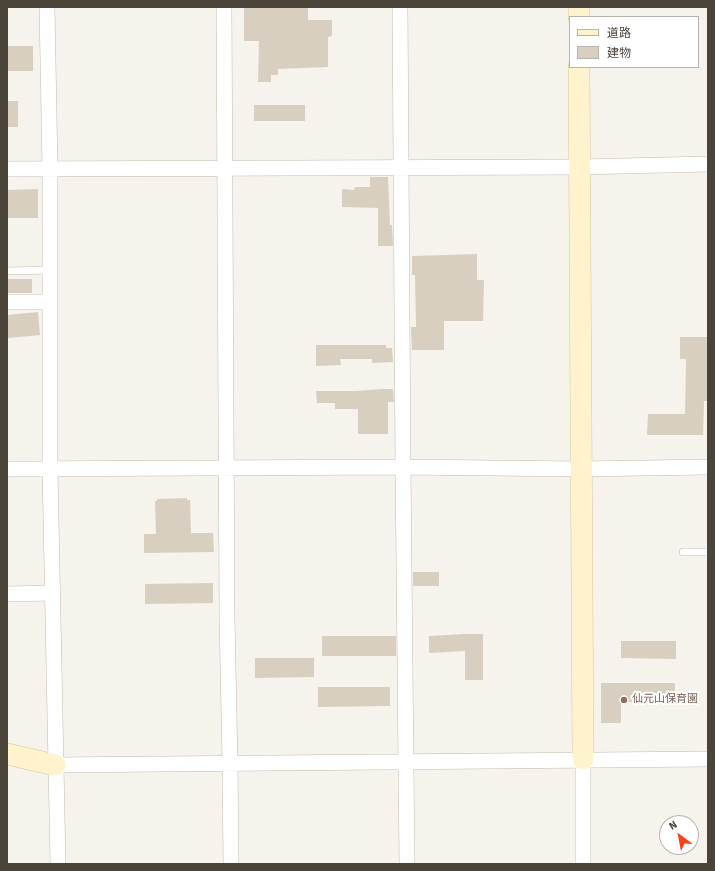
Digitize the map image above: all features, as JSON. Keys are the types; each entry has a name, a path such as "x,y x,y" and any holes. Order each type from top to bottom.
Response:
{"street":[{"path":"48,7 50,169 50,469 58,864"},
{"path":"224,7 226,469 231,864"},
{"path":"400,7 407,864"},
{"path":"579,68 583,864"},
{"path":"7,169 580,167 708,164"},
{"path":"7,302 50,302"},
{"path":"7,469 403,467 581,469 708,467"},
{"path":"7,594 52,593"},
{"path":"7,754 55,765 406,763 583,759 708,759"}],"lane":[{"path":"7,271 50,270"},
{"path":"683,552 708,552"}],"building":[{"path":"244,7 308,7 308,20 332,20 332,36 328,37 328,67 278,69 278,75 271,75 271,82 258,82 259,41 244,41"},
{"path":"7,46 33,46 33,71 7,71"},
{"path":"7,101 18,101 18,127 7,127"},
{"path":"254,105 305,105 305,121 254,121"},
{"path":"370,177 388,177 390,225 392,225 393,246 378,246 378,208 342,207 342,189 354,190 355,187 370,187"},
{"path":"38,189 38,218 7,218 7,190"},
{"path":"477,254 477,280 484,280 483,321 444,321 444,350 412,350 411,327 416,327 415,275 412,275 412,256"},
{"path":"7,279 32,279 32,293 7,293"},
{"path":"38,312 40,335 8,338 7,315"},
{"path":"680,337 708,337 708,401 704,401 703,435 647,435 648,414 685,414 686,359 680,359"},
{"path":"316,345 386,345 386,348 392,348 393,362 372,363 372,359 340,359 341,365 316,366"},
{"path":"393,389 394,402 388,402 388,434 358,434 358,409 335,409 335,403 317,403 316,391 356,391"},
{"path":"187,498 187,500 190,500 191,533 213,533 214,552 144,553 144,534 156,534 155,501 157,501 157,499"},
{"path":"413,572 439,572 439,586 413,586"},
{"path":"213,583 213,603 145,604 145,584"},
{"path":"483,634 483,680 465,680 465,651 429,653 429,636"},
{"path":"322,636 396,636 396,656 322,656"},
{"path":"621,641 676,641 676,659 621,658"},
{"path":"255,658 314,658 314,677 255,678"},
{"path":"601,683 675,683 675,702 621,702 621,723 601,723"},
{"path":"318,687 390,687 390,706 318,707"}],"place":[{"name":"仙元山保育園","path":"624,700"}]}
